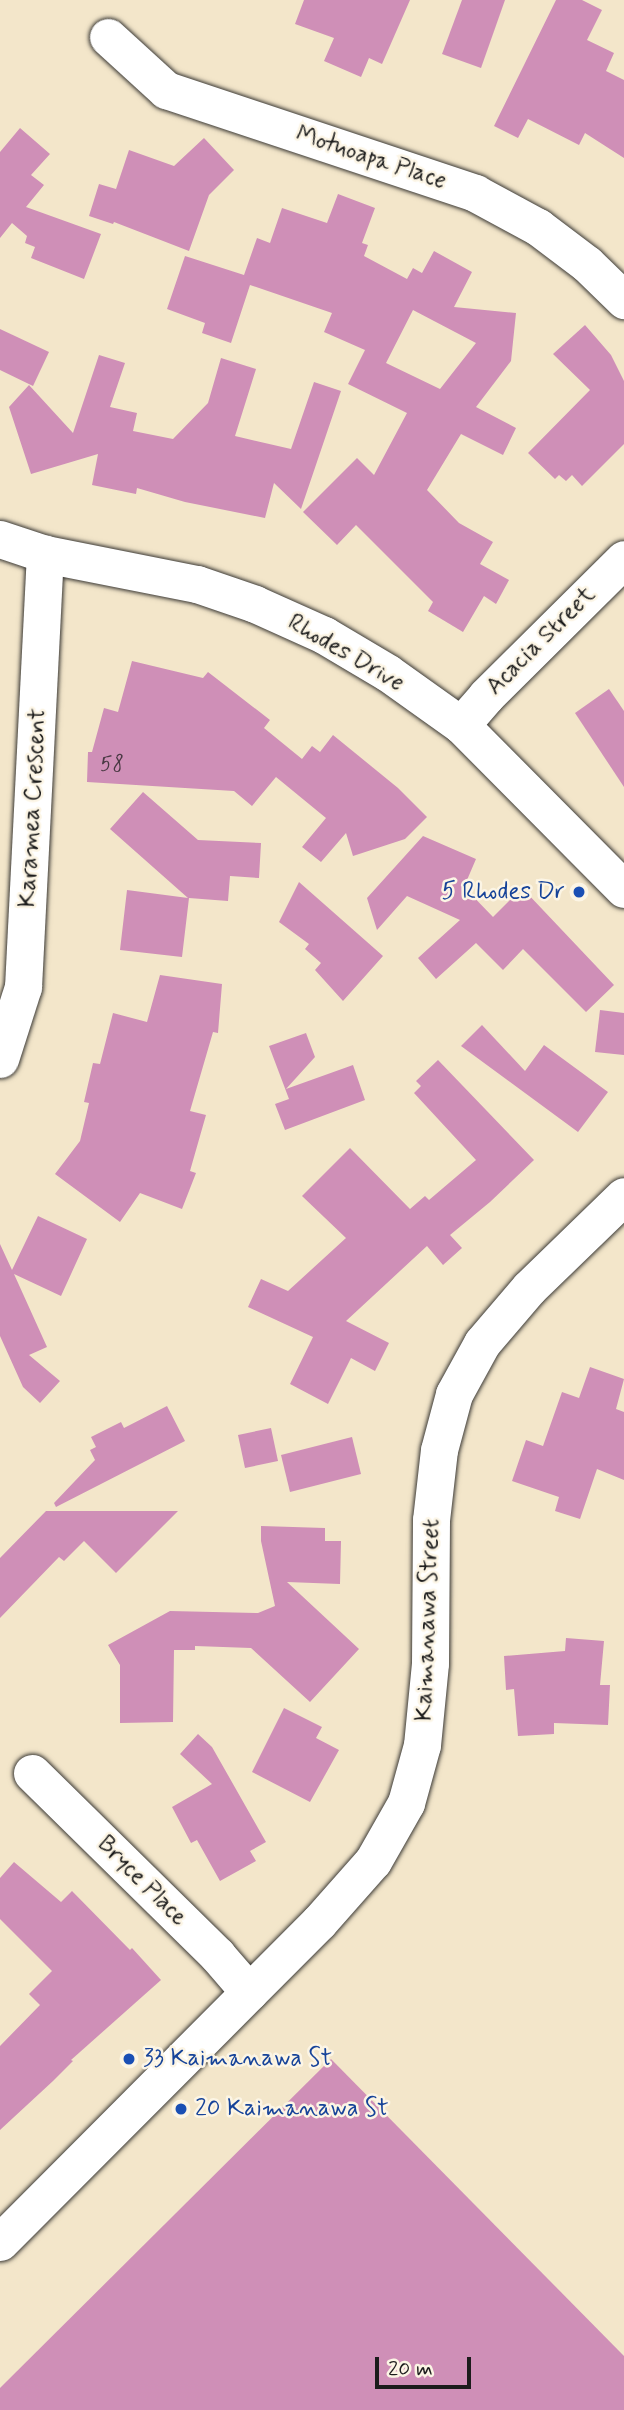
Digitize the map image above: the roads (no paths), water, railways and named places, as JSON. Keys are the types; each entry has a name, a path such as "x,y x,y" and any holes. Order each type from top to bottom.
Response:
{"street":[{"name":"Motuoapa Place","path":"108,37 166,90 475,193 538,227 587,264 624,300"},
{"name":"Rhodes Drive","path":"0,539 45,554 197,584 255,604 324,635 388,673 461,725 624,889"},
{"name":"Karamea Crescent","path":"0,1059 23,987 45,554"},
{"name":"Acacia Street","path":"461,725 485,696 624,559"},
{"name":"Kaimanawa Street","path":"0,2242 319,1922 373,1861 406,1802 422,1745 430,1663 431,1520 439,1450 454,1394 482,1343 529,1288 624,1196"},
{"name":"Bryce Place","path":"33,1773 217,1955 249,1992"}],"place":[{"name":"5 Rhodes Dr","path":"579,892"},
{"name":"33 Kaimanawa St","path":"129,2059"},
{"name":"20 Kaimanawa St","path":"181,2109"}]}
